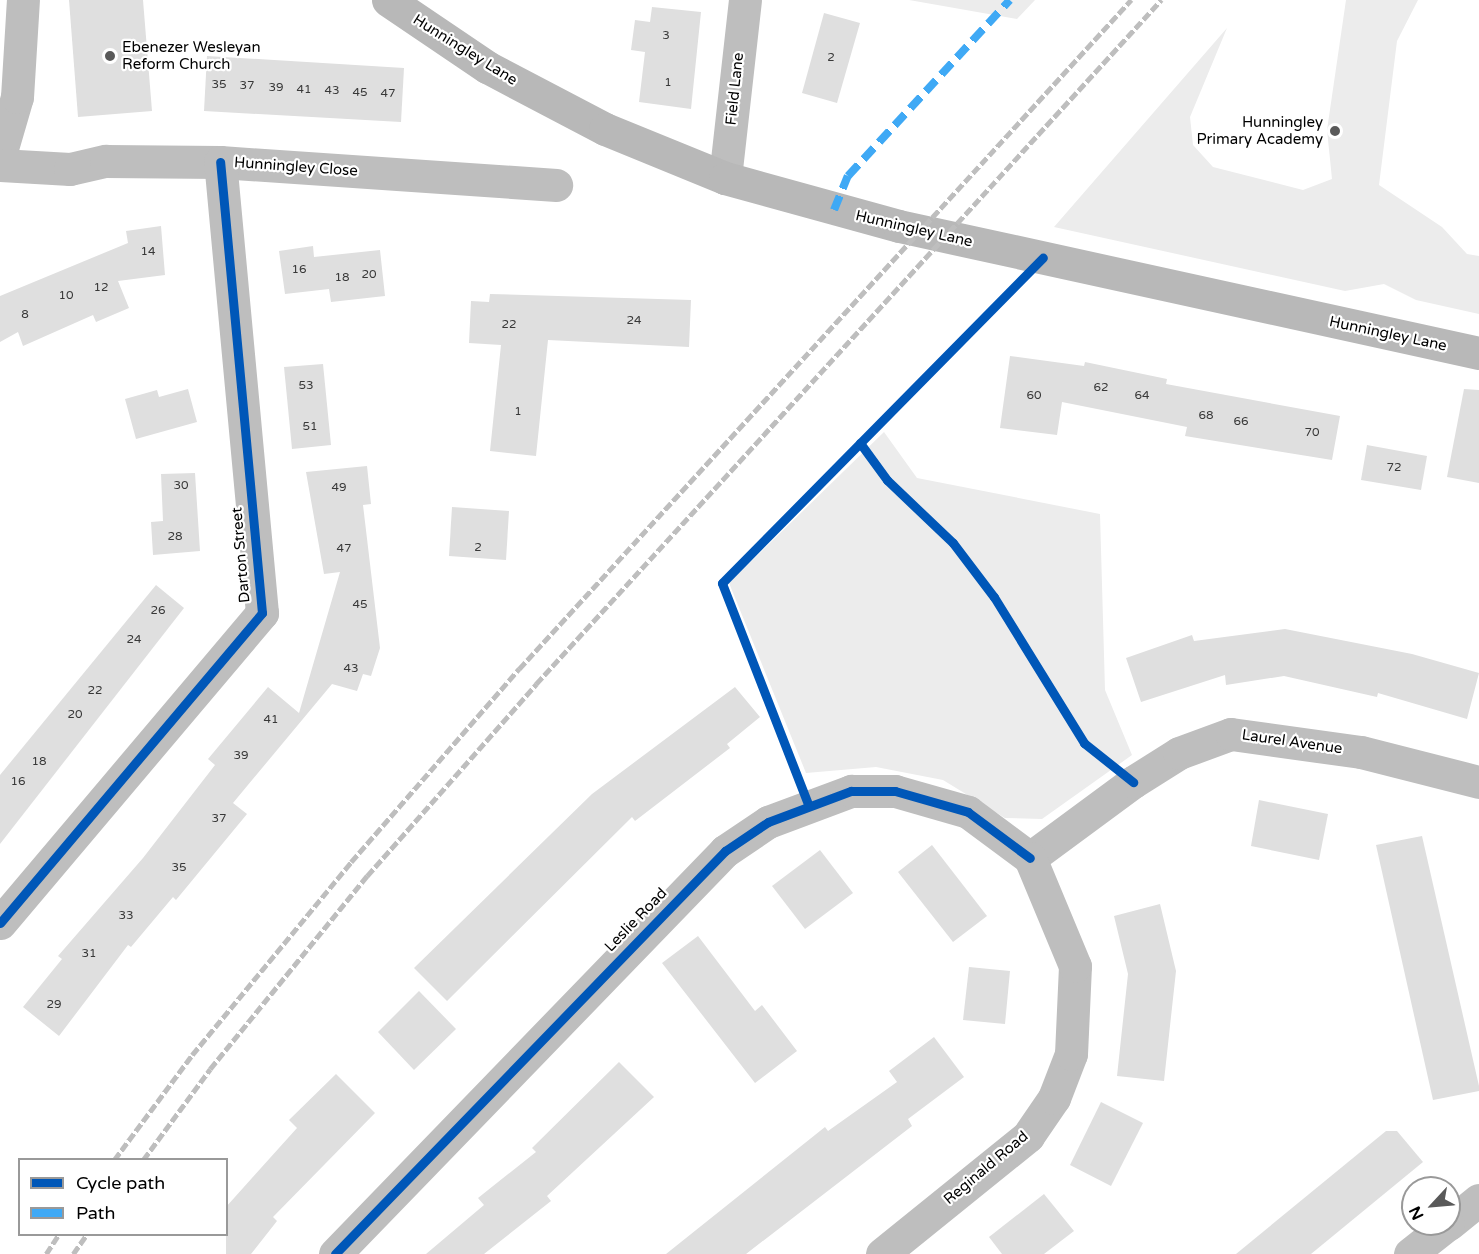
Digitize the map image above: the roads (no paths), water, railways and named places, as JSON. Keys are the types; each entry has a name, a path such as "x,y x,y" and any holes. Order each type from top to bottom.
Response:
{"main road":[{"name":"Hunningley Lane","path":"388,0 487,67 605,129 725,178 899,226 1479,353"}],"street":[{"path":"0,155 17,97 23,0"},
{"name":"Field Lane","path":"725,178 745,0"},
{"name":"Hunningley Close","path":"0,165 70,169 106,161 220,162 556,185"},
{"name":"Darton Street","path":"0,923 262,613 220,162"},
{"name":"Laurel Avenue","path":"1030,858 1179,753 1231,734 1361,752 1479,782"},
{"name":"Leslie Road","path":"335,1254 725,851 768,822 851,791 894,791 968,812 1030,858"},
{"name":"Reginald Road","path":"882,1254 1028,1136 1054,1098 1071,1054 1075,966 1030,858"},
{"path":"1461,1214 1479,1200"},
{"path":"1410,1254 1433,1236"}],"railway":[{"path":"115,1158 192,1055 351,862 519,669 1131,0"},
{"path":"144,1158 210,1069 367,876 536,684 1161,0"},
{"path":"46,1254 58,1236"},
{"path":"73,1254 86,1236"}],"place":[{"name":"Ebenezer Wesleyan Reform Church","path":"110,56"},
{"name":"Hunningley Primary Academy","path":"1335,131"}]}
